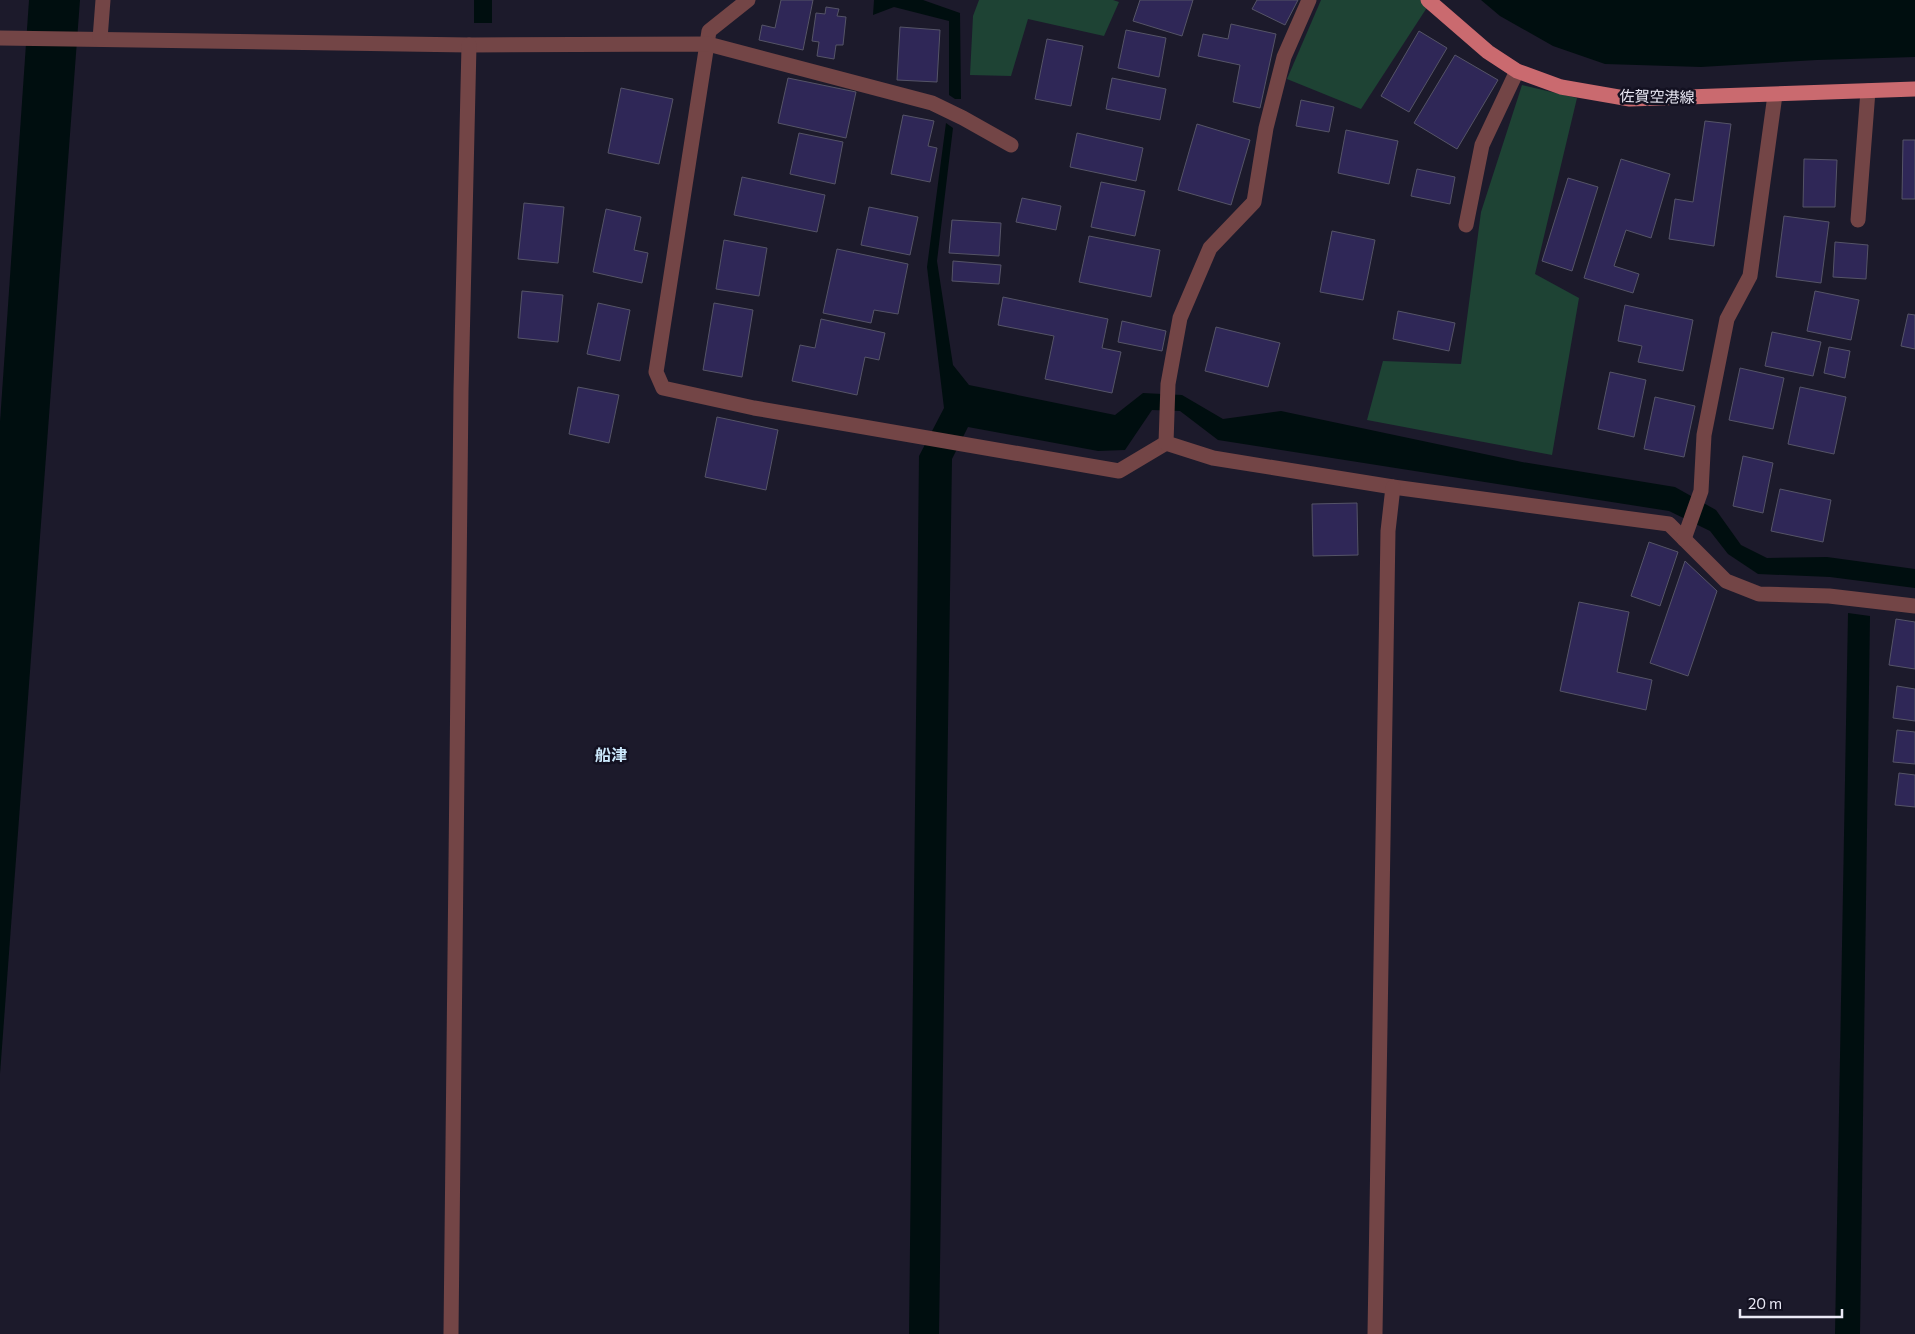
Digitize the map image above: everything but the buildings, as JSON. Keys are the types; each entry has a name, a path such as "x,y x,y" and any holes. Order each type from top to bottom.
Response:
{"main road":[{"name":"佐賀空港線","path":"1428,0 1488,52 1517,71 1561,87 1630,98 1775,95 1915,89"}],"street":[{"path":"93,39 103,0"},
{"path":"748,0 710,31 656,372 663,388 754,408 1119,471 1166,444 1212,458 1393,488 1669,524 1726,581 1759,594 1829,596 1915,606"},
{"path":"1166,444 1168,384 1180,318 1210,248 1254,202 1266,128 1284,57 1309,0"},
{"path":"5,38 469,45 708,44 932,103 1011,145"},
{"path":"451,1334 460,391 469,45"},
{"path":"1466,225 1482,145 1517,71"},
{"path":"1858,220 1868,91"},
{"path":"1684,539 1701,491 1704,435 1727,319 1750,276 1775,95"},
{"path":"1375,1334 1388,531 1393,488"}],"green space":[{"path":"979,0 1113,0 1119,2 1104,36 1028,19 1011,76 970,75 973,16"},
{"path":"1321,0 1420,0 1428,6 1361,109 1287,79"},
{"path":"1522,85 1577,98 1535,274 1579,298 1552,455 1367,420 1383,361 1461,364 1481,212"}],"shaded area":[{"path":"29,0 80,0 0,1074 0,422"},
{"path":"474,0 492,0 492,23 474,23"},
{"path":"874,0 923,0 960,13 961,99 955,99 949,95 949,21 894,7 873,15"},
{"path":"1481,0 1915,0 1915,57 1817,60 1701,67 1605,64 1553,46 1500,16"},
{"path":"946,123 953,128 937,261 953,365 969,385 1115,415 1143,393 1182,395 1223,419 1281,411 1522,462 1675,487 1716,510 1741,545 1767,558 1827,557 1915,569 1915,588 1830,577 1758,574 1728,554 1710,531 1669,511 1218,440 1180,411 1152,410 1125,450 1098,451 968,427 952,459 939,1334 909,1334 919,456 944,408 927,267"},
{"path":"1848,613 1870,616 1860,1334 1835,1334"}],"district":[{"name":"船津","path":"611,754"}]}
